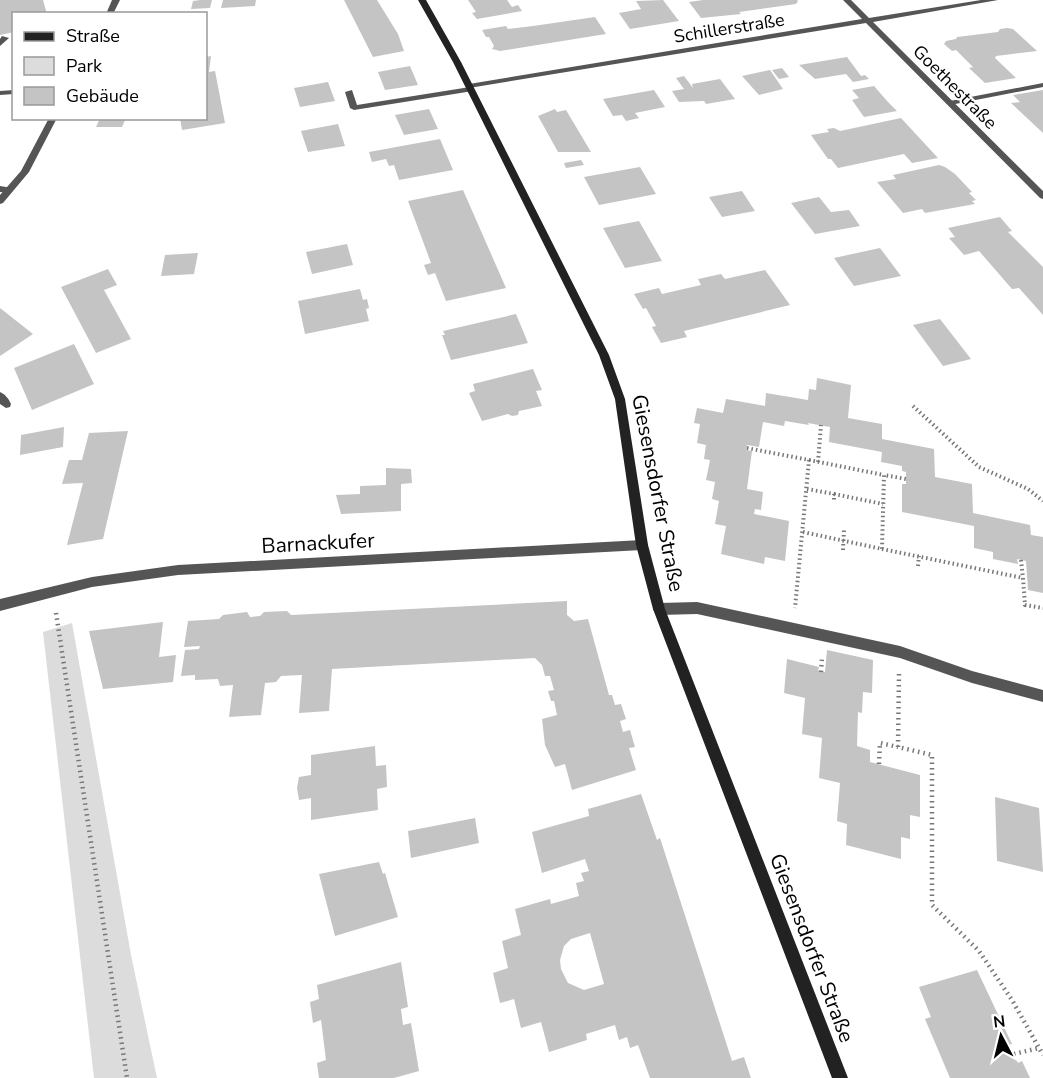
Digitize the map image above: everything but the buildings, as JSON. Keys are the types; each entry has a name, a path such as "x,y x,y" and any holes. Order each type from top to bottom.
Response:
{"street":[{"name":"Giesensdorfer Straße","path":"422,0 469,87 604,355 624,415 642,544 659,609 840,1078"},
{"name":"Goethestraße","path":"847,0 1043,196"},
{"name":"Schillerstraße","path":"349,92 354,108 994,0"},
{"path":"950,103 1043,85"},
{"path":"0,201 4,190 25,172 52,120"},
{"name":"Barnackufer","path":"0,605 92,582 178,570 642,544"},
{"path":"659,609 697,608 900,652 972,677 1043,696"}],"path":[{"path":"913,406 979,467 1028,489 1043,501"},
{"path":"818,462 821,425"},
{"path":"747,448 906,479"},
{"path":"794,628 809,460"},
{"path":"882,549 884,475"},
{"path":"806,489 884,504"},
{"path":"834,494 834,501"},
{"path":"843,550 844,530"},
{"path":"802,532 1023,578"},
{"path":"918,566 919,556"},
{"path":"1021,560 1025,604 1043,609"},
{"path":"53,592 127,1078"},
{"path":"898,747 900,652"},
{"path":"879,765 880,743 932,755 932,906 979,951 1012,1000 1043,1055"},
{"path":"1014,1054 1039,1048"}],"green space":[{"path":"72,623 131,955 157,1078 94,1078 43,632"}]}
